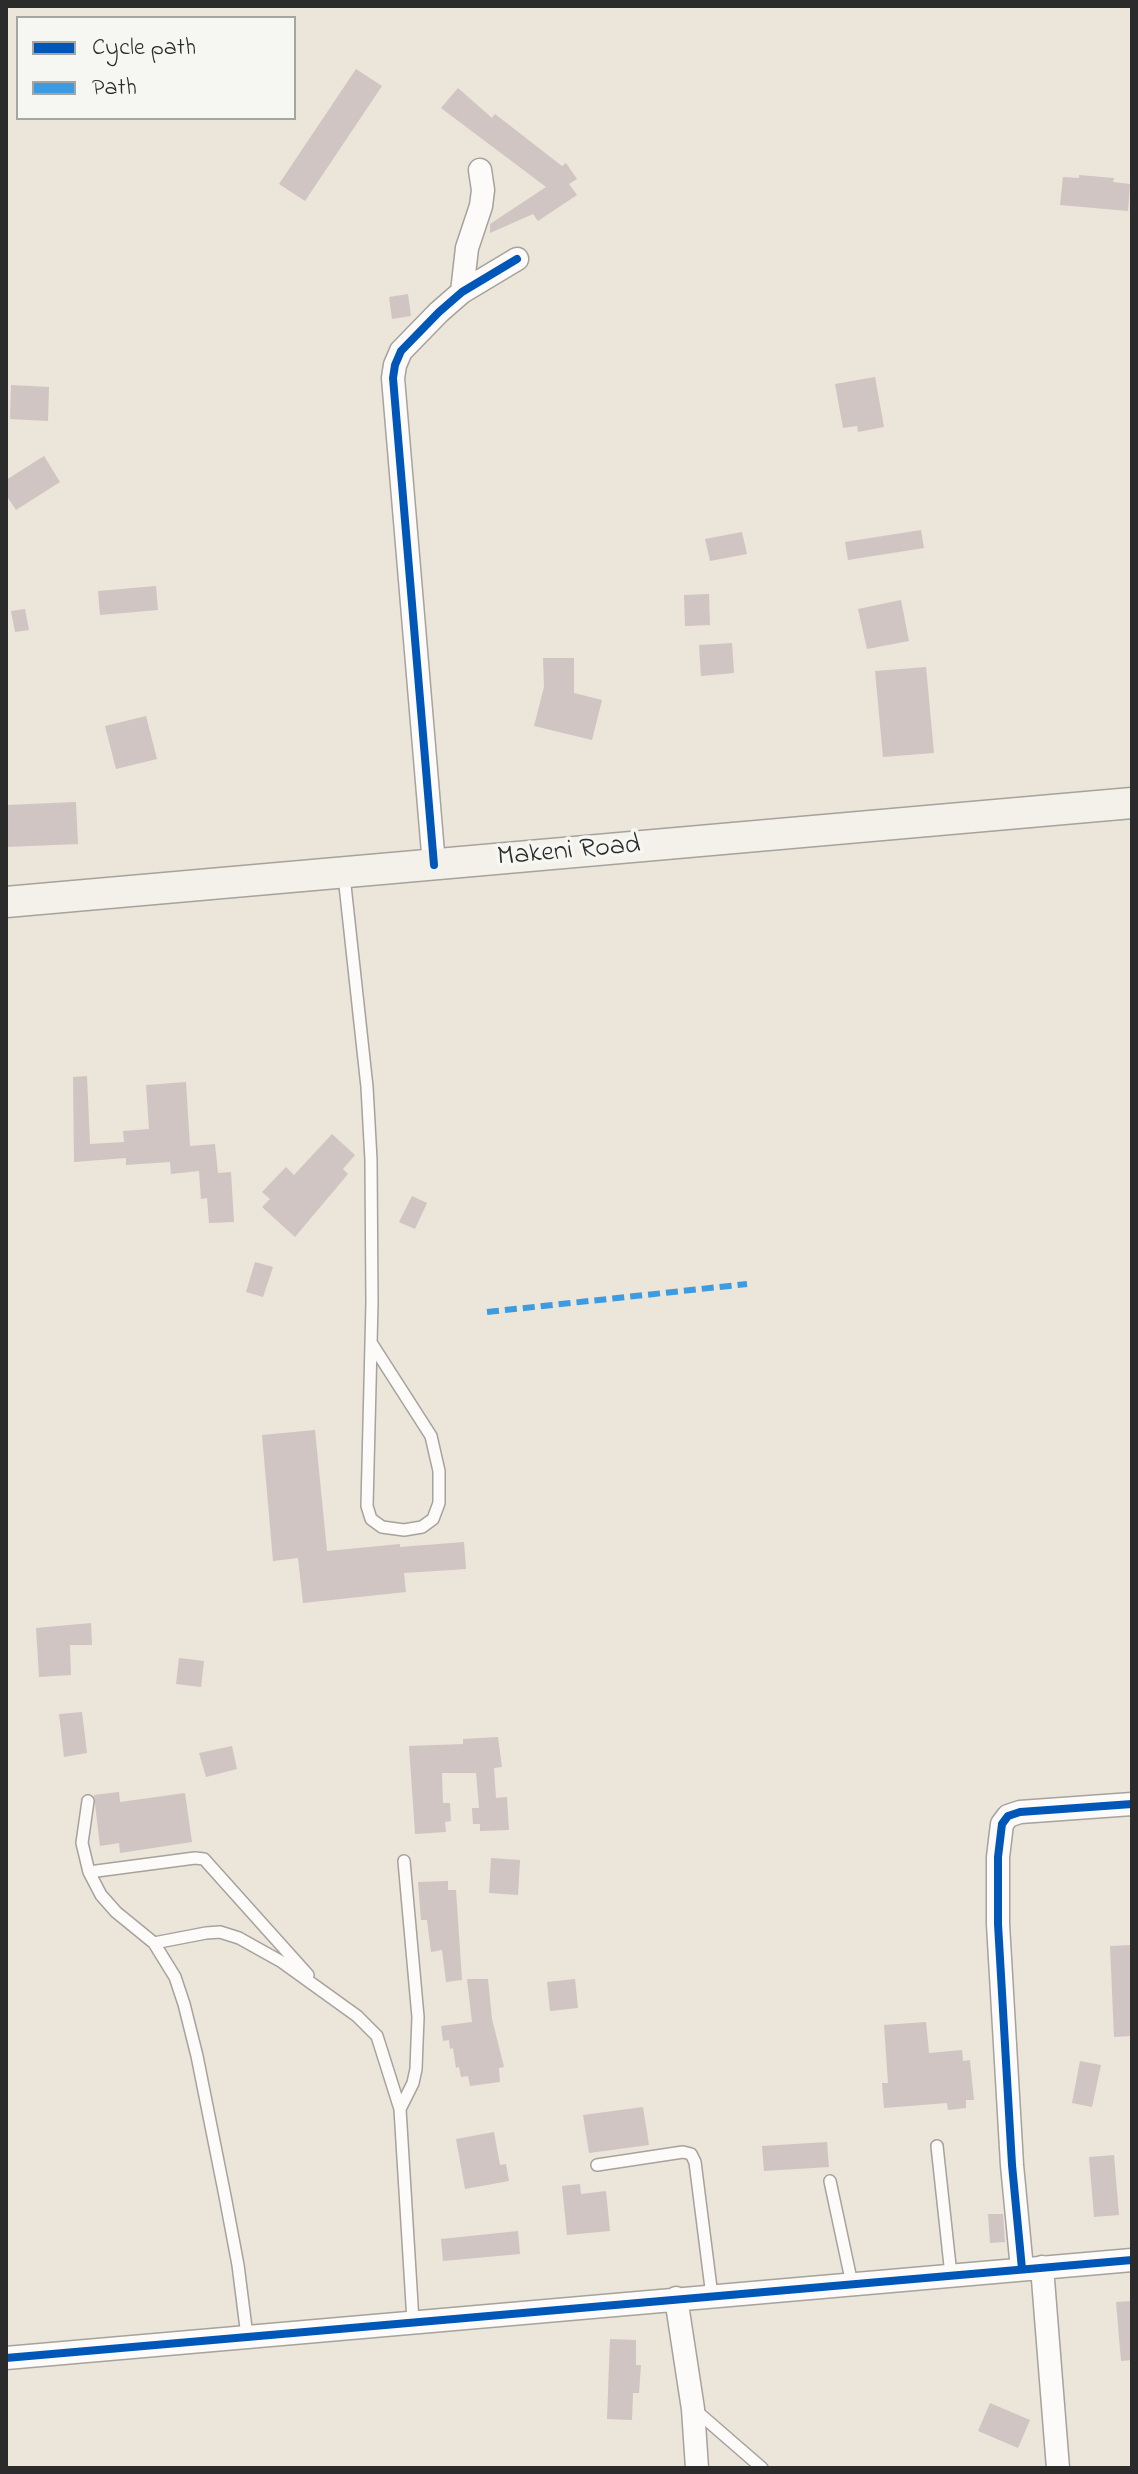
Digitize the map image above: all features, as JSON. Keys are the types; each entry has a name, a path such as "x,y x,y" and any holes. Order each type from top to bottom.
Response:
{"main road":[{"name":"Makeni Road","path":"6,902 1132,803"}],"street":[{"path":"462,292 467,248 481,206 483,190 480,170"},
{"path":"434,865 393,378 401,351 462,292 517,259"},
{"path":"1058,2468 1032,2268 1012,2165 998,1924 998,1857 1002,1824 1008,1816 1020,1812 1132,1804"},
{"path":"6,2358 1132,2260"},
{"path":"676,2298 693,2409 697,2468"}],"lane":[{"path":"344,873 367,1087 371,1160 372,1344 367,1506 371,1519 382,1527 404,1530 422,1527 433,1519 439,1503 439,1471 431,1436 372,1344"},
{"path":"88,1801 82,1843 89,1872 101,1895 116,1912 154,1943 175,1977 197,2056 238,2265 247,2336"},
{"path":"89,1872 204,1859 322,1991"},
{"path":"400,2109 413,2083 416,2069 418,2017 404,1861"},
{"path":"154,1943 206,1933 229,1934 282,1962 357,2016 377,2036 400,2109 413,2321"},
{"path":"937,2146 951,2275"},
{"path":"597,2165 683,2152 691,2154 695,2162 712,2296"},
{"path":"830,2181 852,2284"},
{"path":"693,2409 762,2468"}],"building":[{"path":"356,69 382,86 305,201 279,184"},
{"path":"458,88 492,118 495,114 562,166 566,163 577,179 569,184 577,195 538,221 533,214 490,233 490,224 546,187 441,108"},
{"path":"1079,175 1114,178 1113,182 1130,184 1128,211 1060,205 1063,177 1079,178"},
{"path":"408,294 411,316 392,319 389,297"},
{"path":"875,377 884,427 858,432 857,426 843,428 835,384"},
{"path":"11,385 49,387 48,421 10,419"},
{"path":"44,456 60,482 16,510 6,495 6,480"},
{"path":"921,530 924,548 848,560 845,542"},
{"path":"742,532 747,554 710,561 705,539"},
{"path":"156,586 158,610 100,615 98,591"},
{"path":"709,594 710,625 685,626 684,595"},
{"path":"901,600 909,641 867,649 858,609"},
{"path":"25,609 29,630 15,632 11,611"},
{"path":"732,643 734,673 701,676 699,645"},
{"path":"543,658 574,658 574,693 602,700 592,740 534,726 544,687"},
{"path":"926,667 934,753 883,757 875,671"},
{"path":"146,716 157,759 116,769 105,726"},
{"path":"76,802 78,844 6,847 6,805"},
{"path":"87,1076 90,1144 124,1142 123,1131 149,1129 146,1085 186,1082 190,1146 215,1144 218,1173 231,1172 234,1222 209,1223 207,1198 201,1199 199,1171 171,1174 170,1162 126,1165 126,1158 74,1162 73,1077"},
{"path":"332,1134 355,1155 343,1169 348,1174 295,1237 262,1207 270,1199 262,1192 286,1167 294,1175"},
{"path":"412,1196 427,1203 415,1229 399,1222"},
{"path":"255,1262 273,1267 263,1297 246,1292"},
{"path":"315,1430 327,1551 464,1542 466,1569 404,1573 406,1592 303,1603 298,1558 273,1561 262,1435"},
{"path":"91,1623 92,1645 70,1645 71,1675 39,1677 36,1628"},
{"path":"179,1658 204,1661 201,1687 176,1684"},
{"path":"82,1712 87,1753 64,1757 59,1714"},
{"path":"498,1737 502,1767 494,1768 496,1798 507,1797 509,1830 480,1831 480,1824 473,1824 472,1808 479,1808 476,1773 442,1773 443,1803 450,1803 451,1821 445,1822 446,1832 415,1834 409,1746 463,1744 463,1739"},
{"path":"232,1746 237,1769 206,1777 199,1753"},
{"path":"119,1792 120,1802 185,1793 192,1842 120,1853 119,1843 100,1846 94,1795"},
{"path":"491,1858 520,1860 518,1895 489,1893"},
{"path":"448,1881 448,1890 456,1890 462,1980 446,1982 442,1950 431,1952 427,1920 421,1920 418,1882"},
{"path":"1132,1945 1132,2036 1114,2037 1110,1946"},
{"path":"467,1979 488,1979 492,2019 504,2067 499,2068 500,2082 470,2086 468,2076 461,2077 459,2067 456,2068 449,2040 443,2041 441,2026 472,2022"},
{"path":"575,1979 578,2008 550,2011 547,1982"},
{"path":"926,2022 929,2053 962,2050 963,2061 970,2060 974,2100 966,2100 966,2108 948,2110 947,2103 884,2108 882,2083 888,2083 884,2025"},
{"path":"1080,2061 1101,2065 1092,2107 1072,2103"},
{"path":"643,2107 649,2145 589,2153 583,2115"},
{"path":"494,2132 500,2165 506,2164 509,2181 465,2189 456,2139"},
{"path":"827,2142 829,2167 764,2171 762,2146"},
{"path":"1114,2155 1119,2215 1094,2217 1089,2157"},
{"path":"580,2184 581,2194 606,2191 610,2231 567,2235 562,2186"},
{"path":"988,2214 1003,2214 1005,2242 990,2243"},
{"path":"518,2231 520,2254 443,2261 441,2239"},
{"path":"1132,2301 1132,2360 1121,2361 1116,2302"},
{"path":"610,2339 636,2340 636,2365 641,2365 639,2393 633,2393 632,2420 607,2419"},
{"path":"990,2403 1030,2420 1018,2448 978,2431"}],"marked path":[{"path":"487,1312 747,1284"}],"cycle path":[{"path":"434,865 393,378 401,351 439,312 462,292 517,259"},
{"path":"1022,2269 1012,2165 998,1924 998,1857 1002,1824 1008,1816 1020,1812 1132,1804"},
{"path":"6,2358 1132,2260"}]}
